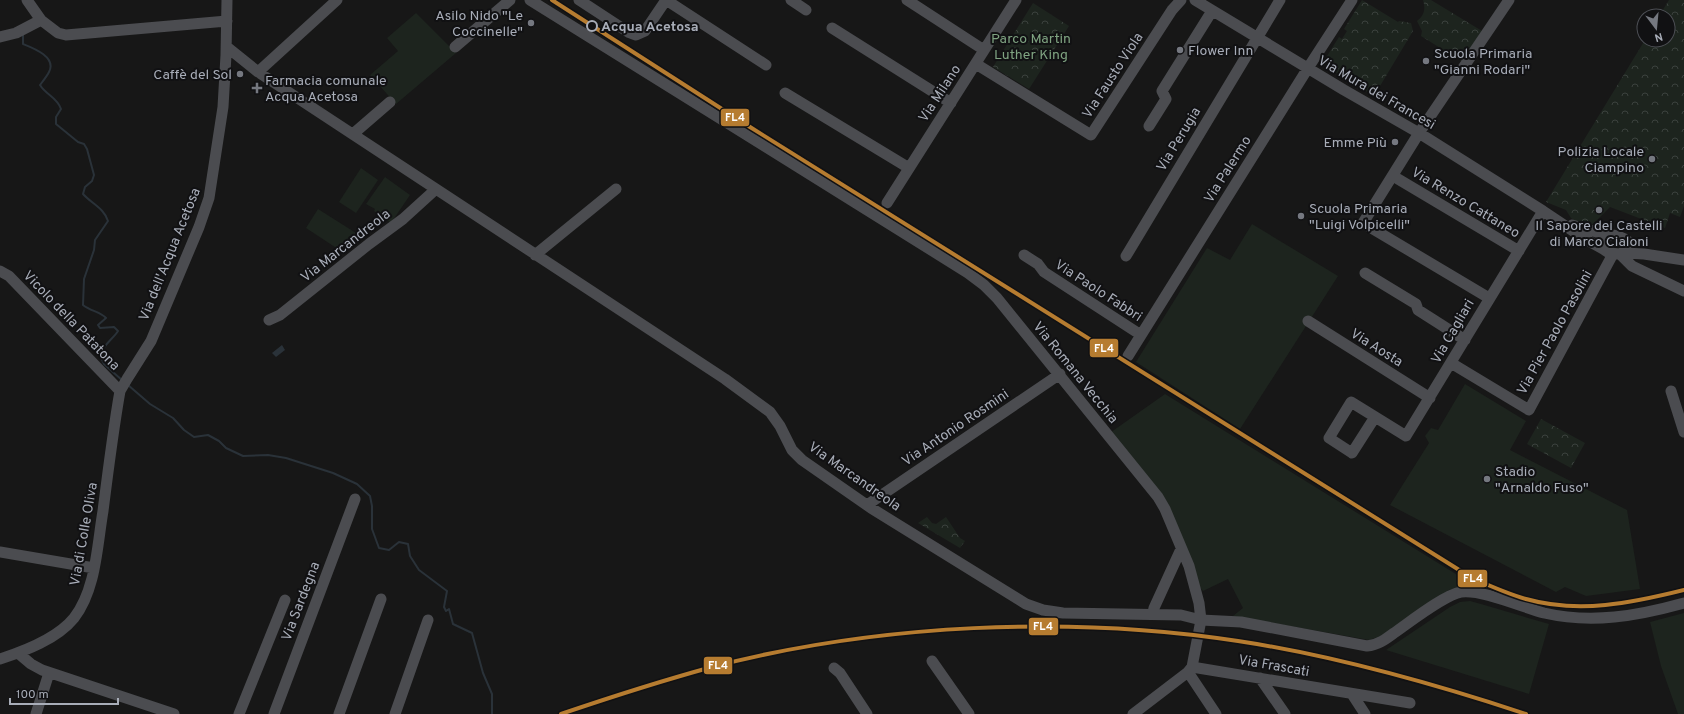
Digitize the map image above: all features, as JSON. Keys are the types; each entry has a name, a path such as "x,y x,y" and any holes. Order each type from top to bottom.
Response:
{"street":[{"path":"27,0 41,20 58,33 66,35 227,21"},
{"name":"Via dell'Acqua Acetosa","path":"123,385 151,341 199,228 209,198 223,107 227,47 227,0"},
{"path":"258,72 337,0"},
{"path":"455,47 510,0"},
{"name":"Via Romana Vecchia","path":"530,0 977,279 997,298 1060,374 1159,499 1193,576 1200,603 1200,623 1197,644 1190,670"},
{"path":"579,0 628,32 636,35 645,32 666,0 766,65"},
{"path":"791,0 806,10"},
{"path":"907,0 984,50"},
{"name":"Via Milano","path":"887,203 1016,0"},
{"name":"Via Fausto Viola","path":"976,64 1091,135 1172,10 1181,0"},
{"name":"Via Mura dei Francesi","path":"1195,0 1420,133 1585,239 1619,254 1632,266 1684,291"},
{"name":"Via Perugia","path":"1126,256 1280,0"},
{"name":"Via Palermo","path":"1128,356 1352,0"},
{"path":"1489,298 1363,223 1420,133 1509,0"},
{"path":"1150,126 1166,99 1162,91 1212,11"},
{"path":"0,37 22,31 41,20"},
{"path":"832,28 951,103"},
{"name":"Via Marcandreola","path":"227,47 258,72 725,379 763,406 775,418 787,441 797,455 867,505 965,565 1013,597 1031,606 1049,611 1067,613 1153,614 1181,616 1200,623 1216,620 1256,625 1367,646 1381,642 1446,598 1460,592 1483,594 1550,614 1586,619 1630,616 1684,603"},
{"path":"785,93 909,168"},
{"path":"353,134 390,102"},
{"name":"Via Renzo Cattaneo","path":"1398,178 1519,251"},
{"name":"Via Marcandreola","path":"269,320 280,315 368,244 403,218 436,189"},
{"path":"535,254 616,189"},
{"name":"Via Mura dei Francesi","path":"1543,211 1575,226 1607,235 1618,236 1645,249 1670,257"},
{"name":"Via Cagliari","path":"1375,417 1352,453 1329,438 1351,402 1406,436 1543,211"},
{"path":"1603,248 1603,237 1607,235"},
{"path":"1619,254 1628,250 1629,242"},
{"path":"1619,254 1670,257 1684,260"},
{"name":"Via Pier Paolo Pasolini","path":"1451,363 1529,410 1619,254"},
{"name":"Via Paolo Fabbri","path":"1024,255 1038,264 1044,272 1141,335"},
{"name":"Vicolo della Patatona","path":"0,271 9,276 123,385"},
{"path":"1365,273 1416,304 1418,310 1465,340"},
{"name":"Via Aosta","path":"1308,321 1430,398"},
{"name":"Via Antonio Rosmini","path":"867,505 1060,374"},
{"name":"Via di Colle Oliva","path":"0,659 18,653 48,638 72,621 86,598 94,568 123,385"},
{"path":"1671,391 1684,432"},
{"name":"Via Sardegna","path":"274,714 355,498"},
{"path":"1153,614 1154,608 1181,549"},
{"path":"0,552 94,568"},
{"path":"339,714 381,599"},
{"path":"240,714 285,600"},
{"path":"1181,616 1194,610 1200,603"},
{"path":"395,714 428,620"},
{"path":"18,653 31,664 49,673 174,714"},
{"path":"932,661 968,714"},
{"path":"834,668 840,673 867,714"},
{"path":"1132,714 1190,670 1216,714"},
{"name":"Via Frascati","path":"1190,670 1260,678 1410,703"},
{"path":"36,714 49,673"},
{"path":"1260,678 1285,714"},
{"path":"1352,694 1365,714"}],"green space":[{"path":"1362,0 1398,22 1411,23 1413,31 1374,96 1322,64 1339,37 1342,39 1347,31 1344,29"},
{"path":"1423,0 1431,0 1482,31 1463,62 1421,36 1422,31 1417,21 1424,12"},
{"path":"1669,0 1684,0 1684,206 1680,217 1670,213 1665,228 1610,207 1591,226 1577,222 1571,218 1566,210 1546,202 1640,48 1676,48 1676,8 1664,8"},
{"name":"Parco Martin Luther King","path":"1033,3 1069,26 1029,89 993,67"},
{"path":"416,13 456,53 396,104 370,75 398,51 387,38"},
{"path":"361,168 378,180 356,213 339,202"},
{"path":"385,177 410,195 391,223 374,211 375,209 366,204"},
{"path":"318,209 356,233 344,253 306,228"},
{"path":"1252,224 1338,276 1240,429 1136,362 1207,248 1230,260"},
{"name":"Stadio \"Arnaldo Fuso\"","path":"1465,384 1526,421 1510,450 1627,510 1640,589 1586,596 1565,587 1556,592 1390,505 1429,443 1425,436 1431,428 1438,430"},
{"path":"1165,394 1459,576 1480,586 1465,586 1449,590 1381,636 1369,640 1233,616 1243,608 1228,579 1203,591 1194,581 1159,499 1107,435"},
{"path":"1541,419 1585,443 1571,468 1527,444"},
{"path":"927,517 932,523 936,524 946,517 960,538 965,541 960,548 918,523"},
{"path":"1470,601 1549,624 1529,694 1386,650 1450,607 1460,602"},
{"path":"1684,613 1684,714 1678,714 1661,666 1650,622"}],"shaded area":[{"path":"282,345 285,350 276,357 272,353"}],"waterway":[{"path":"23,35 23,44 43,54 50,62 51,67 49,72 40,85 57,102 61,109 56,117 56,124 78,142 84,144 87,149 94,175 92,181 85,187 83,194 101,209 108,221 95,240 94,250 84,279 83,305 106,318 98,325 100,328 114,327 118,331 103,348 100,355 104,364 123,381"},
{"path":"128,385 150,404 173,418 184,430 194,437 208,435 219,441 226,448 243,456 268,455 286,458 333,473 357,484 370,496 372,506 372,529 379,548 389,550 399,542 408,544 410,556 419,570 447,591 444,607 446,611 449,609 453,624 472,633 483,673 492,694 492,714"}],"transit line":[{"name":"FL4","path":"552,0 750,127 1472,578 1526,599 1566,606 1625,603 1684,590"},
{"name":"FL4","path":"561,714 693,672 775,652 840,641 907,633 974,628 1041,626 1108,628 1174,633 1275,647 1312,654 1420,681 1526,714"}],"place":[{"name":"Asilo Nido \"Le Coccinelle\"","path":"531,23"},
{"name":"Acqua Acetosa","path":"592,26"},
{"name":"Flower Inn","path":"1180,50"},
{"name":"Scuola Primaria \"Gianni Rodari\"","path":"1426,61"},
{"name":"Caffè del Sol","path":"240,74"},
{"name":"Farmacia comunale Acqua Acetosa","path":"257,88"},
{"name":"Emme Più","path":"1395,142"},
{"name":"Polizia Locale Ciampino","path":"1652,159"},
{"name":"Il Sapore dei Castelli di Marco Cialoni","path":"1599,210"},
{"name":"Scuola Primaria \"Luigi Volpicelli\"","path":"1301,216"},
{"name":"Stadio \"Arnaldo Fuso\"","path":"1487,479"}]}
